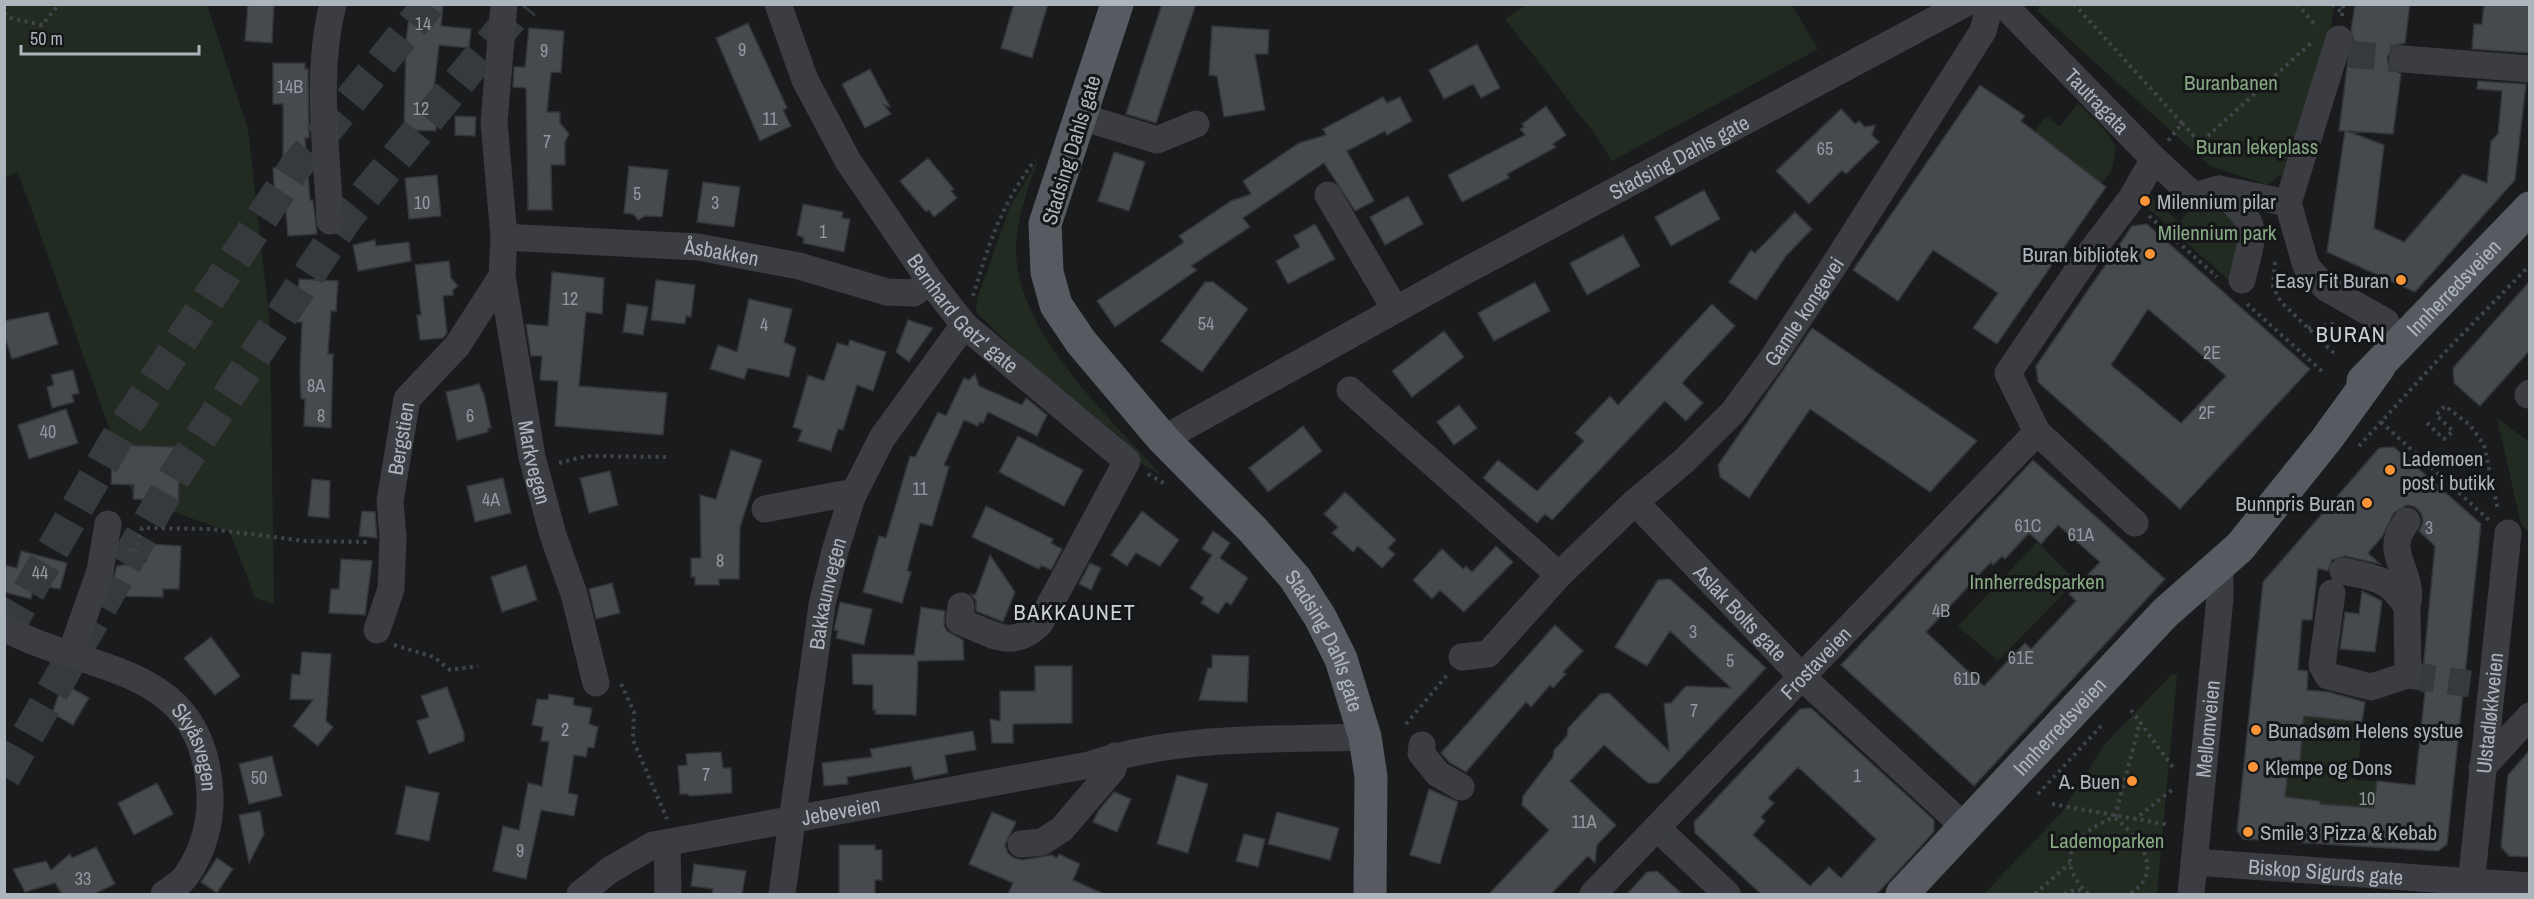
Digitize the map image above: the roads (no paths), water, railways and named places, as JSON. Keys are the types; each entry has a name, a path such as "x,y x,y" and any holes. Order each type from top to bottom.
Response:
{"main road":[{"name":"Stadsing Dahls gate","path":"1117,4 1045,224 1047,272 1056,305 1081,342 1163,439 1253,530 1295,578 1320,617 1341,659 1365,737 1371,777 1370,894"},
{"name":"Innherredsveien","path":"1902,894 2165,613 2220,563 2221,542 2240,511 2308,434 2369,356 2529,208"}],"street":[{"name":"Markvegen","path":"504,4 494,122 504,237 502,276 532,458 553,535 574,594 593,672"},
{"name":"Bernhard Getz' gate","path":"778,4 805,80 848,160 930,281 964,325 1127,461 1040,623 1029,635 1011,640 960,621 961,606"},
{"name":"Stadsing Dahls gate","path":"1163,439 1395,309 1809,85 1964,4"},
{"name":"Gamle kongevei","path":"1462,657 1488,654 1559,575 1635,502 1685,460 1733,412 1770,362 1983,31 1990,4"},
{"name":"Tautragata","path":"2003,4 2154,159 2248,216 2253,234 2241,280"},
{"path":"330,17 324,84 330,221"},
{"path":"2336,40 2288,203 2306,266 2326,288 2386,322"},
{"path":"2403,58 2529,69"},
{"path":"1077,123 1157,140 1196,124"},
{"path":"1077,123 1149,153"},
{"path":"2135,523 2037,432 2008,373 2087,257 2131,199 2154,159"},
{"path":"2206,192 2288,203"},
{"path":"1328,195 1395,309"},
{"name":"Åsbakken","path":"504,237 698,247 799,267 887,291 914,292 930,281"},
{"path":"449,328 474,291 489,254 504,237"},
{"name":"Bergstien","path":"377,630 391,589 393,544 390,501 407,399 457,346 502,276"},
{"name":"Bakkaunvegen","path":"782,894 822,605 852,497 882,438 964,325"},
{"path":"1350,390 1559,575"},
{"name":"Frostaveien","path":"1593,894 2037,432"},
{"path":"765,509 843,494 852,497"},
{"name":"Aslak Bolts gate","path":"1635,502 1803,678 1954,818"},
{"path":"2407,607 2391,585 2376,578 2338,582 2322,665 2328,676 2371,687 2408,675 2407,607 2410,597 2408,580 2397,550 2397,538 2408,521"},
{"path":"71,653 99,571 108,524"},
{"name":"Ulstadløkkveien","path":"2471,888 2482,768 2480,685 2508,533"},
{"name":"Mellomveien","path":"2191,894 2220,598 2220,563"},
{"name":"Skyåsvegen","path":"4,628 138,679 167,697 187,717 199,739 209,771 211,806 203,843 187,875 164,894"},
{"path":"2482,768 2529,716"},
{"name":"Jebeveien","path":"580,894 610,870 652,846 667,843 793,822 940,791 1089,765 1147,749 1208,742 1365,737"},
{"path":"1410,738 1438,774 1461,787"},
{"path":"1021,844 1042,842 1062,829 1113,769 1115,756"},
{"path":"1657,828 1727,894"},
{"path":"667,843 668,894"},
{"name":"Biskop Sigurds gate","path":"2194,862 2471,888 2529,886"}],"tunnel":[{"path":"4,634 119,435 294,169 429,4"},
{"path":"4,777 175,476 347,217 523,4"},
{"path":"2348,54 2403,59"},
{"path":"2408,675 2470,684"}],"place":[{"name":"Milennium pilar","path":"2145,201"},
{"name":"Buran bibliotek","path":"2150,254"},
{"name":"Easy Fit Buran","path":"2401,280"},
{"name":"Lademoen post i butikk","path":"2390,470"},
{"name":"Bunnpris Buran","path":"2367,503"},
{"name":"Bunadsøm Helens systue","path":"2256,730"},
{"name":"Klempe og Dons","path":"2253,767"},
{"name":"A. Buen","path":"2132,781"},
{"name":"Smile 3 Pizza & Kebab","path":"2248,832"}],"district":[{"name":"BURAN","path":"2351,334"},
{"name":"BAKKAUNET","path":"1075,612"}],"park label":[{"name":"Buranbanen","path":"2231,82"},
{"name":"Buran lekeplass","path":"2257,146"},
{"name":"Milennium park","path":"2217,232"},
{"name":"Innherredsparken","path":"2037,581"},
{"name":"Lademoparken","path":"2107,840"}]}
